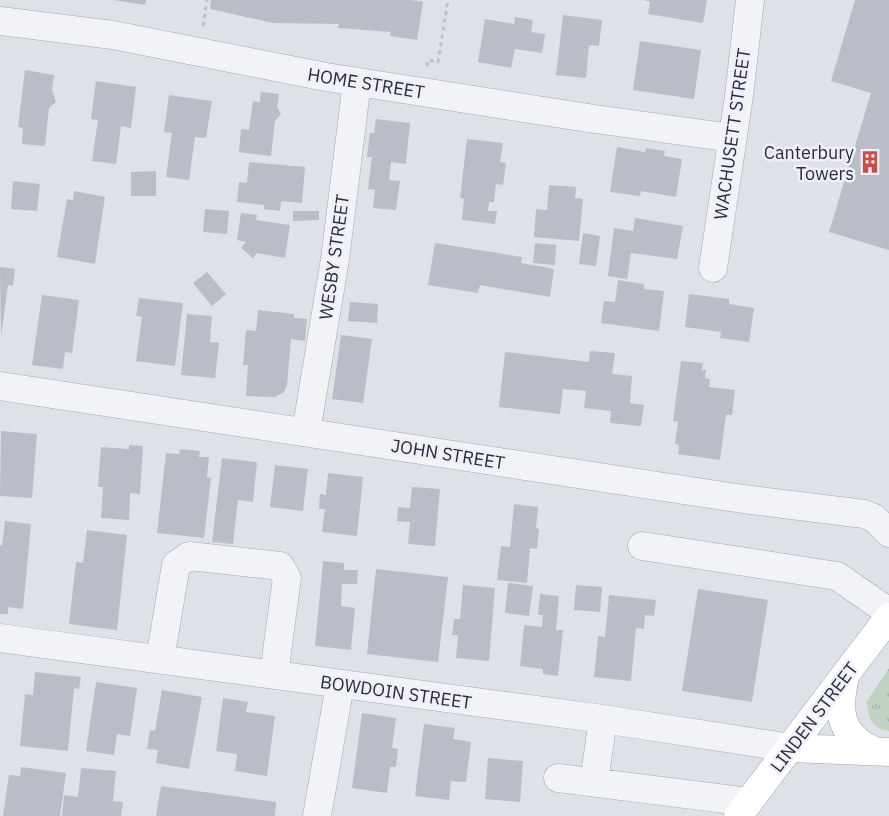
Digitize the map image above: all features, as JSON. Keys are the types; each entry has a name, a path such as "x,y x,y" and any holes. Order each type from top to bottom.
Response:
{"main road":[{"name":"LINDEN STREET","path":"743,809 889,617"},
{"path":"845,677 840,696 841,712 846,727 857,744 881,752"},
{"path":"791,748 881,752"}],"street":[{"name":"WACHUSETT STREET","path":"713,268 750,0"},
{"name":"HOME STREET","path":"0,22 113,35 357,82 732,138"},
{"name":"WESBY STREET","path":"306,432 335,259 357,82"},
{"name":"JOHN STREET","path":"0,386 742,498 848,510 874,518 889,533"},
{"path":"642,546 837,576 889,612"},
{"path":"160,659 176,565 189,556 280,566 287,578 274,674"},
{"name":"BOWDOIN STREET","path":"0,638 603,719 791,748"},
{"path":"318,816 340,685"},
{"path":"594,782 603,719"},
{"path":"558,778 594,782 743,809"}],"path":[{"path":"202,34 207,0"},
{"path":"427,69 428,60 438,62 448,0"}],"green space":[{"path":"889,668 889,731 878,728 869,717 867,701"}],"building":[{"path":"113,0 146,0 145,5"},
{"path":"211,0 412,0 423,2 417,40 390,36 391,32 338,28 339,24 273,23 210,9"},
{"path":"644,0 707,0 703,23 648,14 650,2"},
{"name":"Canterbury Towers","path":"855,0 889,0 889,250 829,232 871,93 831,81"},
{"path":"563,15 602,20 599,46 589,45 586,78 556,75"},
{"path":"515,17 533,20 531,32 545,34 542,53 515,49 511,68 478,62 485,19 514,24"},
{"path":"640,41 701,50 694,99 633,90"},
{"path":"25,70 54,75 52,90 56,102 49,108 45,146 22,144 23,128 18,127"},
{"path":"96,81 136,87 131,128 121,126 116,164 92,161 98,120 91,119"},
{"path":"261,92 279,94 277,107 281,114 275,121 271,156 239,152 241,129 249,130 253,101 260,102"},
{"path":"169,95 212,101 206,138 195,137 189,180 166,177 172,133 164,132"},
{"path":"376,119 410,123 406,164 391,162 389,180 400,181 396,210 373,208 375,190 368,189 372,157 367,157 370,133 374,133"},
{"path":"467,139 503,143 500,162 506,163 503,185 496,184 494,202 489,202 488,211 497,211 495,224 462,220 464,199 460,198"},
{"path":"617,147 645,152 646,148 665,151 664,156 682,159 676,197 641,191 640,196 610,192"},
{"path":"249,162 305,167 302,203 281,201 280,211 264,209 264,205 237,202 239,182 247,183"},
{"path":"156,171 156,196 131,196 131,172"},
{"path":"13,181 40,184 37,211 11,209"},
{"path":"549,185 576,187 575,198 583,199 579,241 534,237 536,209 547,210"},
{"path":"74,191 105,197 95,264 57,257 67,199 73,200"},
{"path":"205,209 229,211 227,234 203,232"},
{"path":"293,211 319,211 319,220 293,221"},
{"path":"241,213 257,215 256,220 290,225 285,258 257,253 253,258 241,248 246,242 237,240"},
{"path":"635,218 683,226 677,259 631,253 627,279 608,276 614,228 633,231"},
{"path":"583,233 600,236 596,266 579,264"},
{"path":"435,243 522,257 521,263 554,269 550,297 480,285 478,293 428,285"},
{"path":"535,243 556,245 555,265 533,263"},
{"path":"0,267 15,269 13,286 8,285 1,336"},
{"path":"207,272 226,294 212,306 193,283"},
{"path":"618,280 644,284 644,289 664,291 659,331 601,323 604,301 615,302"},
{"path":"689,294 729,299 729,304 754,308 749,342 720,338 721,332 685,327"},
{"path":"42,295 79,300 72,353 65,352 63,369 32,365"},
{"path":"139,298 183,303 175,366 136,361 142,317 136,316"},
{"path":"350,302 378,304 377,323 348,321"},
{"path":"258,310 294,314 294,318 307,319 305,341 291,339 287,385 284,392 275,397 246,396 248,365 243,365 246,330 256,331"},
{"path":"187,314 212,316 210,342 219,343 215,378 181,375"},
{"path":"341,335 372,339 363,403 332,399"},
{"path":"590,351 615,353 612,374 632,376 630,403 644,405 641,426 610,423 611,411 584,408 586,391 563,389 560,414 499,407 505,352 589,362"},
{"path":"681,361 703,363 702,370 706,370 705,378 710,379 709,387 735,390 732,415 726,415 720,460 678,454 679,445 675,444 678,422 673,421"},
{"path":"1,431 37,434 32,498 0,496"},
{"path":"129,445 143,446 140,494 130,493 129,520 101,518 103,487 98,487 101,447 129,449"},
{"path":"180,449 200,451 199,457 209,457 207,477 211,478 204,538 157,533 166,453 179,454"},
{"path":"222,458 257,462 253,502 238,500 233,544 212,542"},
{"path":"275,465 308,469 303,511 270,507"},
{"path":"328,473 363,477 357,536 322,532 325,509 319,509 320,494 326,495"},
{"path":"412,487 440,489 435,546 408,544 410,522 397,521 398,507 410,508"},
{"path":"514,504 538,507 536,528 539,529 537,549 530,548 527,583 497,580 501,546 510,547"},
{"path":"5,521 31,524 23,609 8,607 8,614 0,614 0,545 2,546"},
{"path":"87,530 127,535 117,630 69,624 76,562 83,563"},
{"path":"323,561 344,563 344,570 358,570 357,584 342,584 341,606 355,608 351,650 315,646"},
{"path":"376,569 448,577 438,662 367,654"},
{"path":"508,583 533,586 529,616 505,613"},
{"path":"463,585 495,588 489,661 456,658 458,635 452,635 454,619 460,619"},
{"path":"576,585 602,587 600,612 574,610"},
{"path":"698,589 768,600 752,702 682,691"},
{"path":"540,594 559,596 556,630 563,630 558,676 543,674 543,669 520,666 524,625 542,627 543,615 538,615"},
{"path":"609,595 656,600 654,616 645,615 644,629 636,628 631,681 594,677 598,636 605,637"},
{"path":"35,672 81,677 79,689 74,688 68,751 20,746 25,694 33,695"},
{"path":"96,682 137,688 130,736 117,734 114,755 86,751"},
{"path":"162,690 202,697 189,769 156,763 158,750 147,749 150,730 155,731"},
{"path":"223,698 248,702 246,712 275,716 267,776 235,771 237,754 216,751"},
{"path":"362,713 396,718 392,748 398,749 396,767 390,767 387,793 352,788"},
{"path":"424,724 455,728 453,739 471,742 466,782 451,781 449,800 415,796"},
{"path":"488,758 523,761 520,802 485,799"},
{"path":"21,767 66,773 60,816 3,816 9,775 20,776"},
{"path":"81,768 116,771 113,801 123,802 121,816 62,816 64,795 78,797"},
{"path":"161,786 276,802 275,816 156,816"}],"place":[{"name":"Canterbury Towers","path":"870,162"}]}
